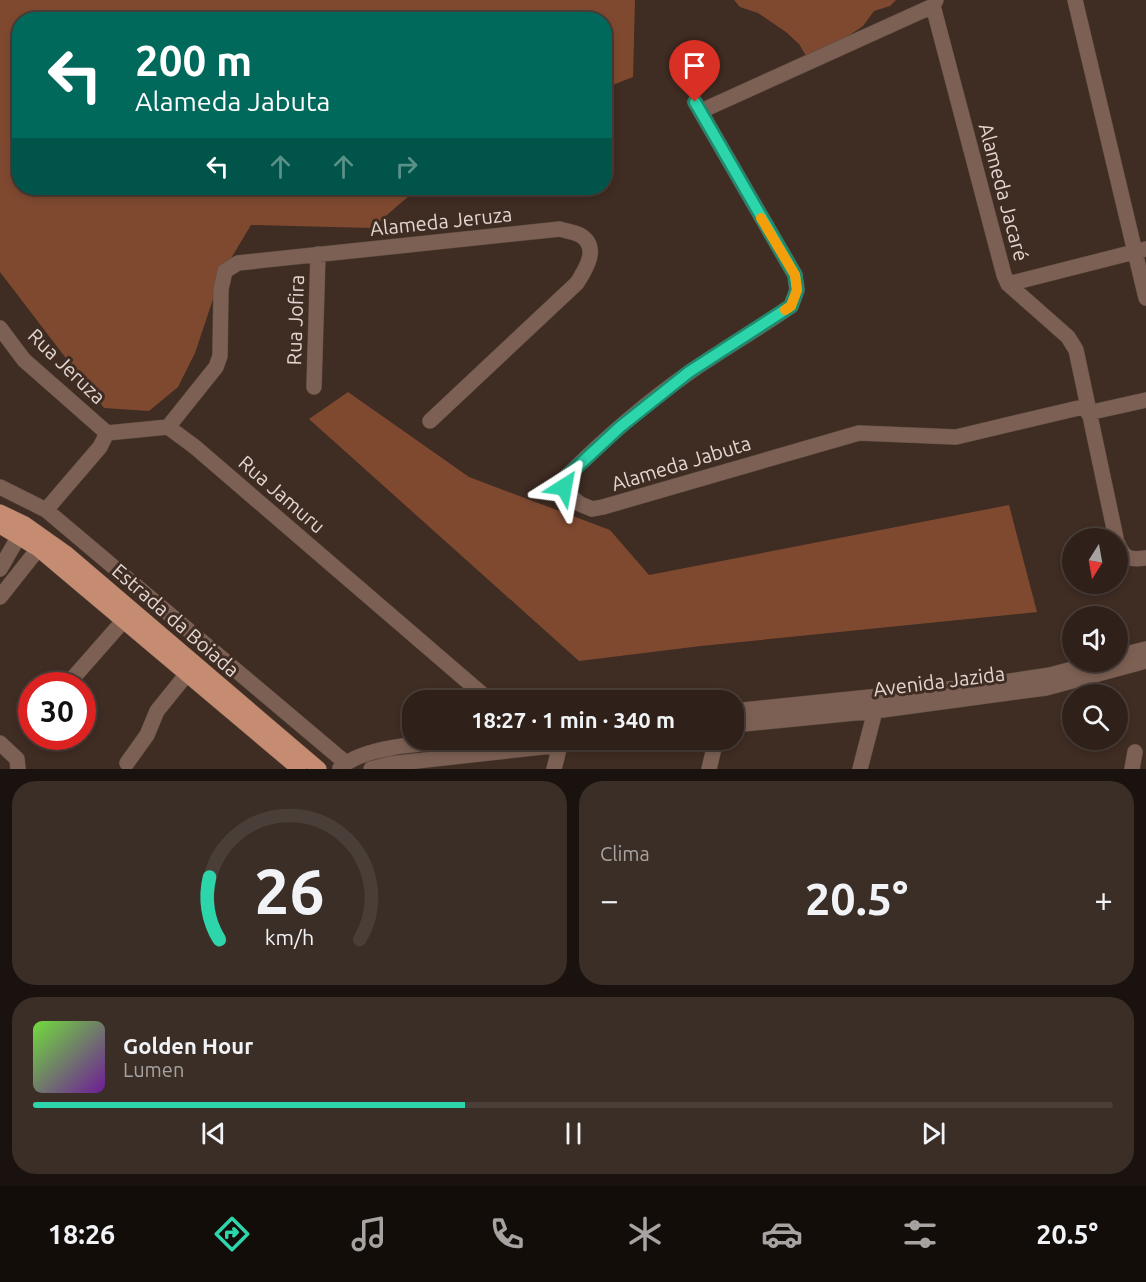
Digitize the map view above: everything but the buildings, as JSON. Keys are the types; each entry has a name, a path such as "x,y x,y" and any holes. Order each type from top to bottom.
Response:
{"main road":[{"name":"Estrada da Boiada","path":"0,512 25,524 66,553 319,769"},
{"name":"Estrada da Boiada","path":"0,526 39,549 299,769"}],"street":[{"path":"1075,0 1141,250 1146,298"},
{"name":"Alameda Jabuta","path":"934,3 698,106 795,275 797,290 791,306 689,372 620,427 563,480 568,494 580,504 592,509 622,503 859,433 956,437 1087,409"},
{"name":"Alameda Jacaré","path":"934,3 998,258 1008,284 1068,337 1076,350 1114,528"},
{"name":"Alameda Jeruza","path":"168,427 216,367 220,356 221,289 225,271 238,262 560,229 579,235 587,242 590,255 589,264 577,283 430,421"},
{"path":"1008,284 1141,250"},
{"name":"Rua Jofira","path":"314,387 318,254"},
{"name":"Rua Jeruza","path":"0,328 24,360 107,433"},
{"path":"1087,409 1146,400"},
{"path":"46,510 100,447 107,433 168,427"},
{"name":"Rua Jamuru","path":"168,427 195,447 477,690"},
{"path":"0,488 46,510 343,766 363,754 402,748"},
{"path":"0,569 19,536"},
{"path":"0,597 39,549"},
{"path":"1128,558 1146,558"},
{"path":"78,672 124,620"},
{"path":"1128,654 1146,649"},
{"name":"Avenida Jazida","path":"744,711 875,705 1046,688 1146,661"},
{"name":"Avenida Jazida","path":"744,724 875,705 1062,672"},
{"path":"127,763 147,735 157,711 186,675"},
{"path":"860,769 875,705"},
{"path":"0,743 17,759 18,769"},
{"path":"371,769 390,764 492,750"},
{"path":"554,769 559,750"},
{"path":"709,769 714,750"},
{"path":"1132,769 1135,752"}],"shaded area":[{"path":"0,0 635,0 633,77 612,85 612,12 12,12 12,195 410,195 372,228 251,225 221,275 195,353 178,387 149,411 104,408 0,272"},
{"path":"734,0 896,0 890,6 874,11 863,26 826,51 808,59 799,44 786,32 758,13 740,7"},
{"path":"348,392 469,477 610,530 649,575 1009,505 1037,612 701,646 579,661 309,419"}],"slow traffic":[{"path":"761,218 795,275 797,290 791,306 785,310"}],"route":[{"path":"564,487 563,480 620,427 689,372 791,306 797,290 795,275 695,102"}]}
